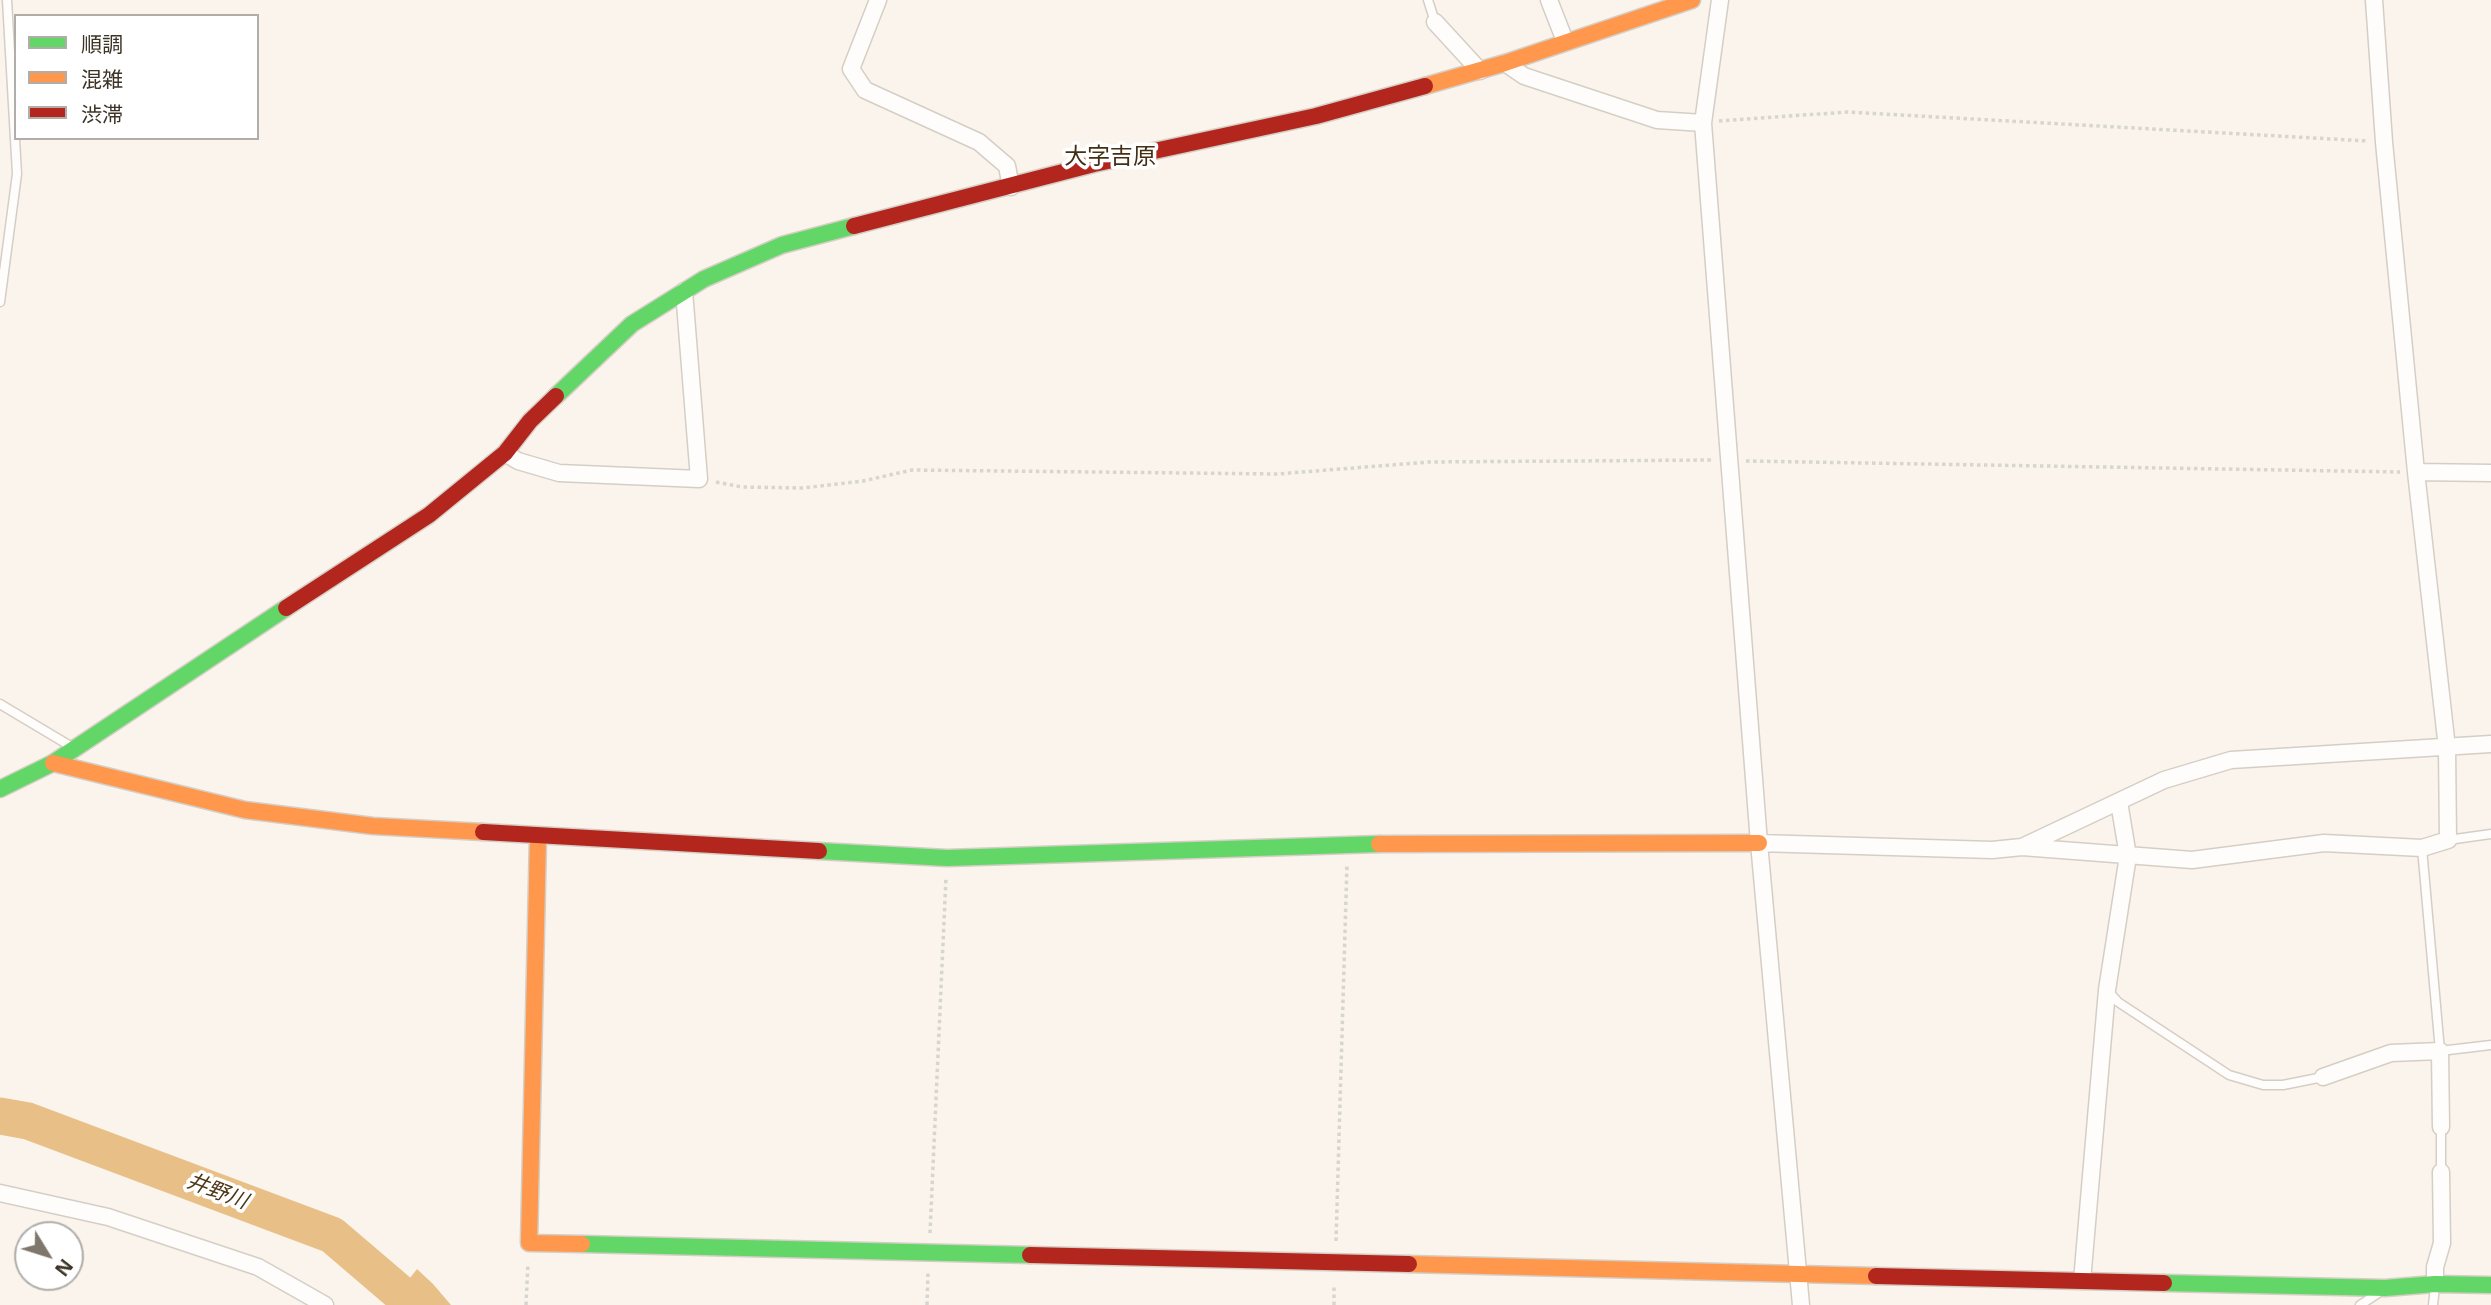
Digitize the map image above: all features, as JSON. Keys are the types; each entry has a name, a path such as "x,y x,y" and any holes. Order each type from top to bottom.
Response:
{"street":[{"path":"878,0 851,69 864,90 979,142 1007,166 1011,187"},
{"path":"1549,0 1565,41"},
{"path":"0,789 53,763 429,515 505,453 530,421 632,324 704,279 782,245 1094,164 1316,116 1505,64 1565,41 1692,0"},
{"path":"1720,0 1703,122 1759,843 1801,1305"},
{"path":"53,763 245,810 373,826 947,858 1347,844 1759,843 1992,850 2022,847 2192,860 2324,843 2422,848 2448,840 2446,748 2384,142 2374,0"},
{"path":"1435,22 1480,71"},
{"path":"1505,64 1524,76 1657,120 1703,122"},
{"path":"505,453 518,461 559,473 699,479 684,291"},
{"path":"2416,472 2491,473"},
{"path":"2022,847 2164,780 2231,760 2491,744"},
{"path":"2082,1281 2107,990 2128,856 2119,802"},
{"path":"538,837 529,1243 1335,1265 2385,1288 2435,1284 2491,1285"},
{"path":"2323,1077 2391,1053 2440,1051 2441,1127"},
{"path":"2435,1284 2435,1267 2442,1242 2441,1172"},
{"path":"0,1193 108,1217 258,1267 325,1305"}],"lane":[{"path":"7,0 14,122"},
{"path":"1428,0 1435,22"},
{"path":"0,302 17,174 15,140"},
{"path":"0,704 74,748"},
{"path":"2448,840 2491,834"},
{"path":"2422,848 2440,1051 2491,1045"},
{"path":"2107,990 2118,1002 2229,1075 2263,1084 2283,1085 2323,1077"},
{"path":"2441,1127 2441,1172"},
{"path":"2433,1305 2435,1284"},
{"path":"2360,1305 2385,1288"}],"path":[{"path":"1703,122 1847,112 2384,142"},
{"path":"699,479 741,487 803,488 863,481 912,470 1276,474 1429,463 1728,460 2416,472"},
{"path":"1335,1265 1347,844"},
{"path":"927,1305 947,858"},
{"path":"526,1305 529,1243"}],"shaded area":[{"path":"417,1269 433,1284 451,1305 389,1305"}],"waterway":[{"name":"井野川","path":"0,1116 28,1121 332,1235 414,1305"}],"traffic: fast":[{"path":"556,396 632,324 704,279 782,245 854,226"},
{"path":"0,789 53,763 286,608"},
{"path":"819,851 947,858 1379,844"},
{"path":"582,1244 1030,1255"},
{"path":"2164,1283 2385,1288 2435,1284 2491,1285"}],"traffic: slow":[{"path":"1425,86 1505,63 1692,0"},
{"path":"53,763 245,810 373,826 483,832"},
{"path":"538,837 529,1243 582,1244"},
{"path":"1379,844 1759,843"},
{"path":"1409,1264 1876,1276"}],"traffic: jam":[{"path":"854,226 1094,164 1316,116 1425,86"},
{"path":"286,608 429,515 505,453 530,421 556,396"},
{"path":"483,832 819,851"},
{"path":"1030,1255 1409,1264"},
{"path":"1876,1276 2164,1283"}],"district":[{"name":"大字吉原","path":"1110,157"}]}
